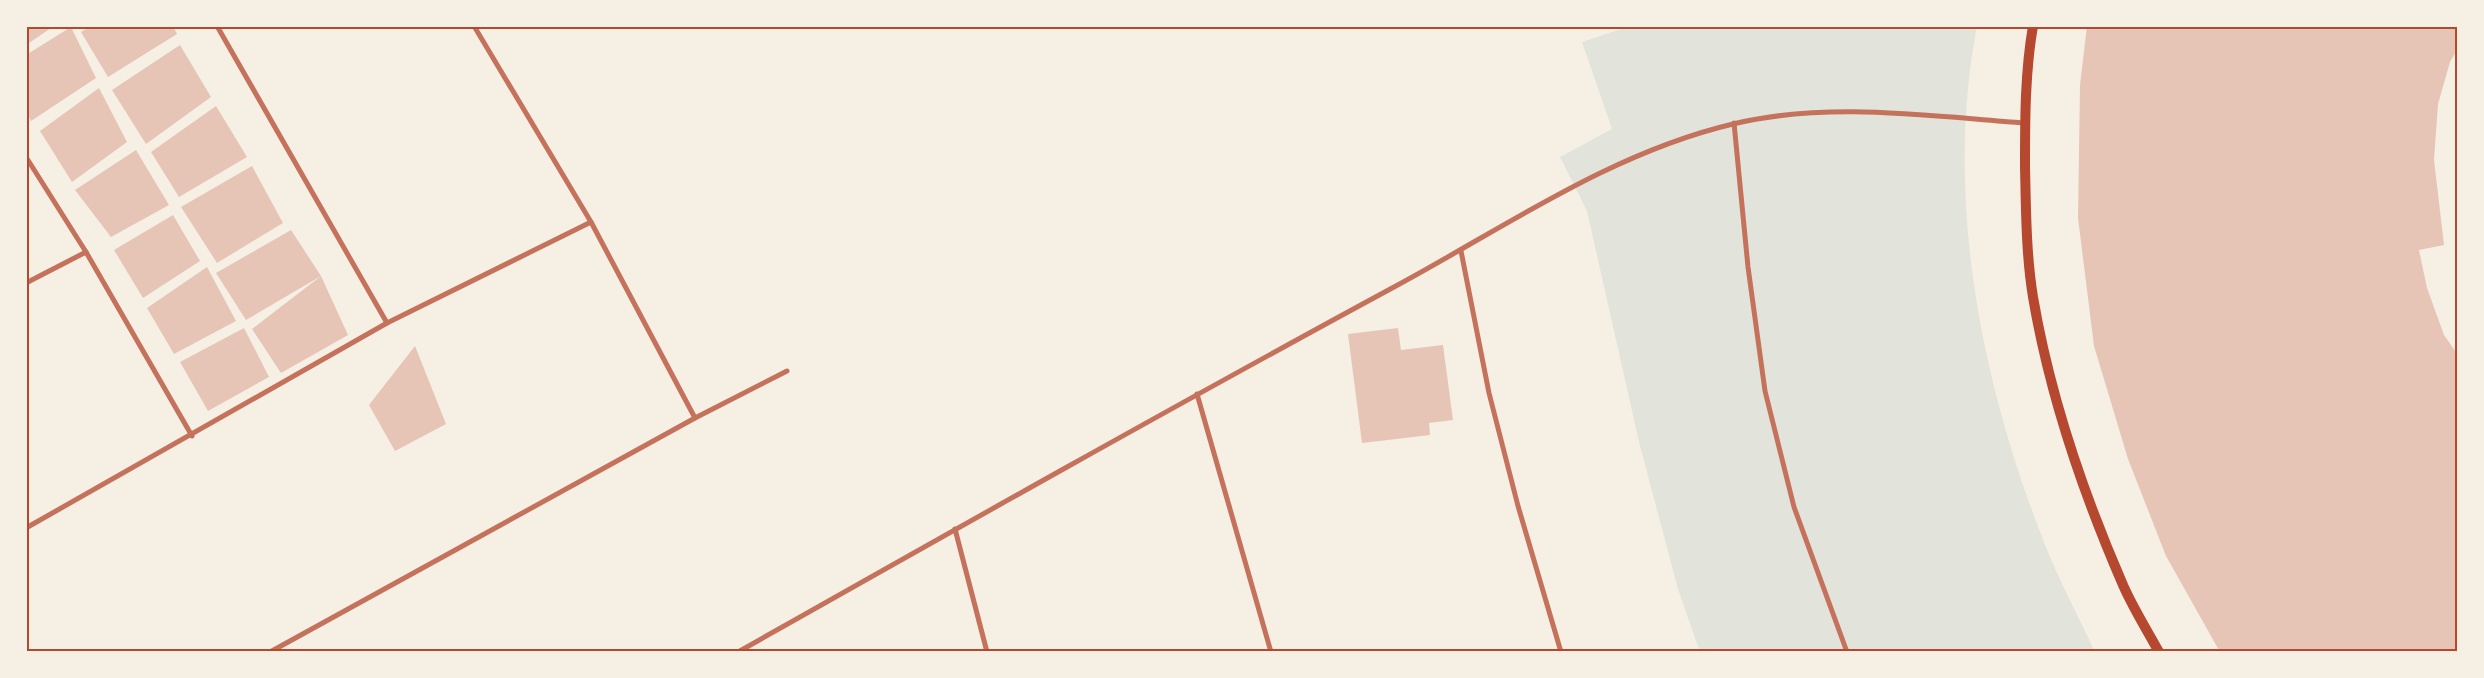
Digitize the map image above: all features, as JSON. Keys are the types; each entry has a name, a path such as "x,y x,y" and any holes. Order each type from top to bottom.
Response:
{"main road":[{"path":"2033,26 2029,52 2025,123 2026,216 2033,295 2044,356 2063,425 2088,499 2124,586 2158,652"}],"street":[{"path":"217,26 387,323"},
{"path":"474,26 591,222 694,418"},
{"path":"738,652 1197,394 1461,251 1574,186 1628,159 1686,137 1734,123 1781,115 1821,112 1876,113 2025,123"},
{"path":"1734,123 1748,267 1765,391 1794,507 1847,652"},
{"path":"26,157 86,252 192,436"},
{"path":"26,528 192,436 387,323 591,222"},
{"path":"1461,251 1490,393 1518,506 1561,652"},
{"path":"26,283 86,252"},
{"path":"270,652 694,418 787,371"},
{"path":"1197,394 1272,652"},
{"path":"955,530 987,652"}],"shaded area":[{"path":"1630,26 1977,26 1968,91 1965,156 1967,222 1986,354 2002,418 2022,481 2050,556 2095,652 1700,652 1678,589 1639,442 1587,211 1560,157 1612,129 1582,42"}],"building":[{"path":"26,26 54,26 26,45"},
{"path":"91,26 173,26 177,34 108,77 81,32"},
{"path":"2087,26 2458,26 2458,48 2450,62 2438,104 2434,160 2444,245 2419,250 2427,288 2444,335 2458,355 2458,652 2220,652 2166,556 2128,459 2094,346 2078,218 2080,85"},
{"path":"71,27 96,78 31,121 26,111 26,55"},
{"path":"180,45 211,97 146,144 112,90"},
{"path":"99,88 127,142 72,182 40,131"},
{"path":"216,106 247,157 179,197 151,152"},
{"path":"136,150 169,205 111,237 75,190"},
{"path":"252,166 283,223 217,263 181,207"},
{"path":"173,215 200,261 143,298 114,250"},
{"path":"291,230 321,276 246,320 216,273"},
{"path":"207,267 236,321 174,354 147,308"},
{"path":"321,276 348,335 281,373 252,329"},
{"path":"244,328 269,377 208,411 180,362"},
{"path":"1398,328 1401,350 1443,345 1453,420 1429,423 1430,435 1362,443 1348,334"},
{"path":"415,346 446,424 395,451 369,405"}]}
